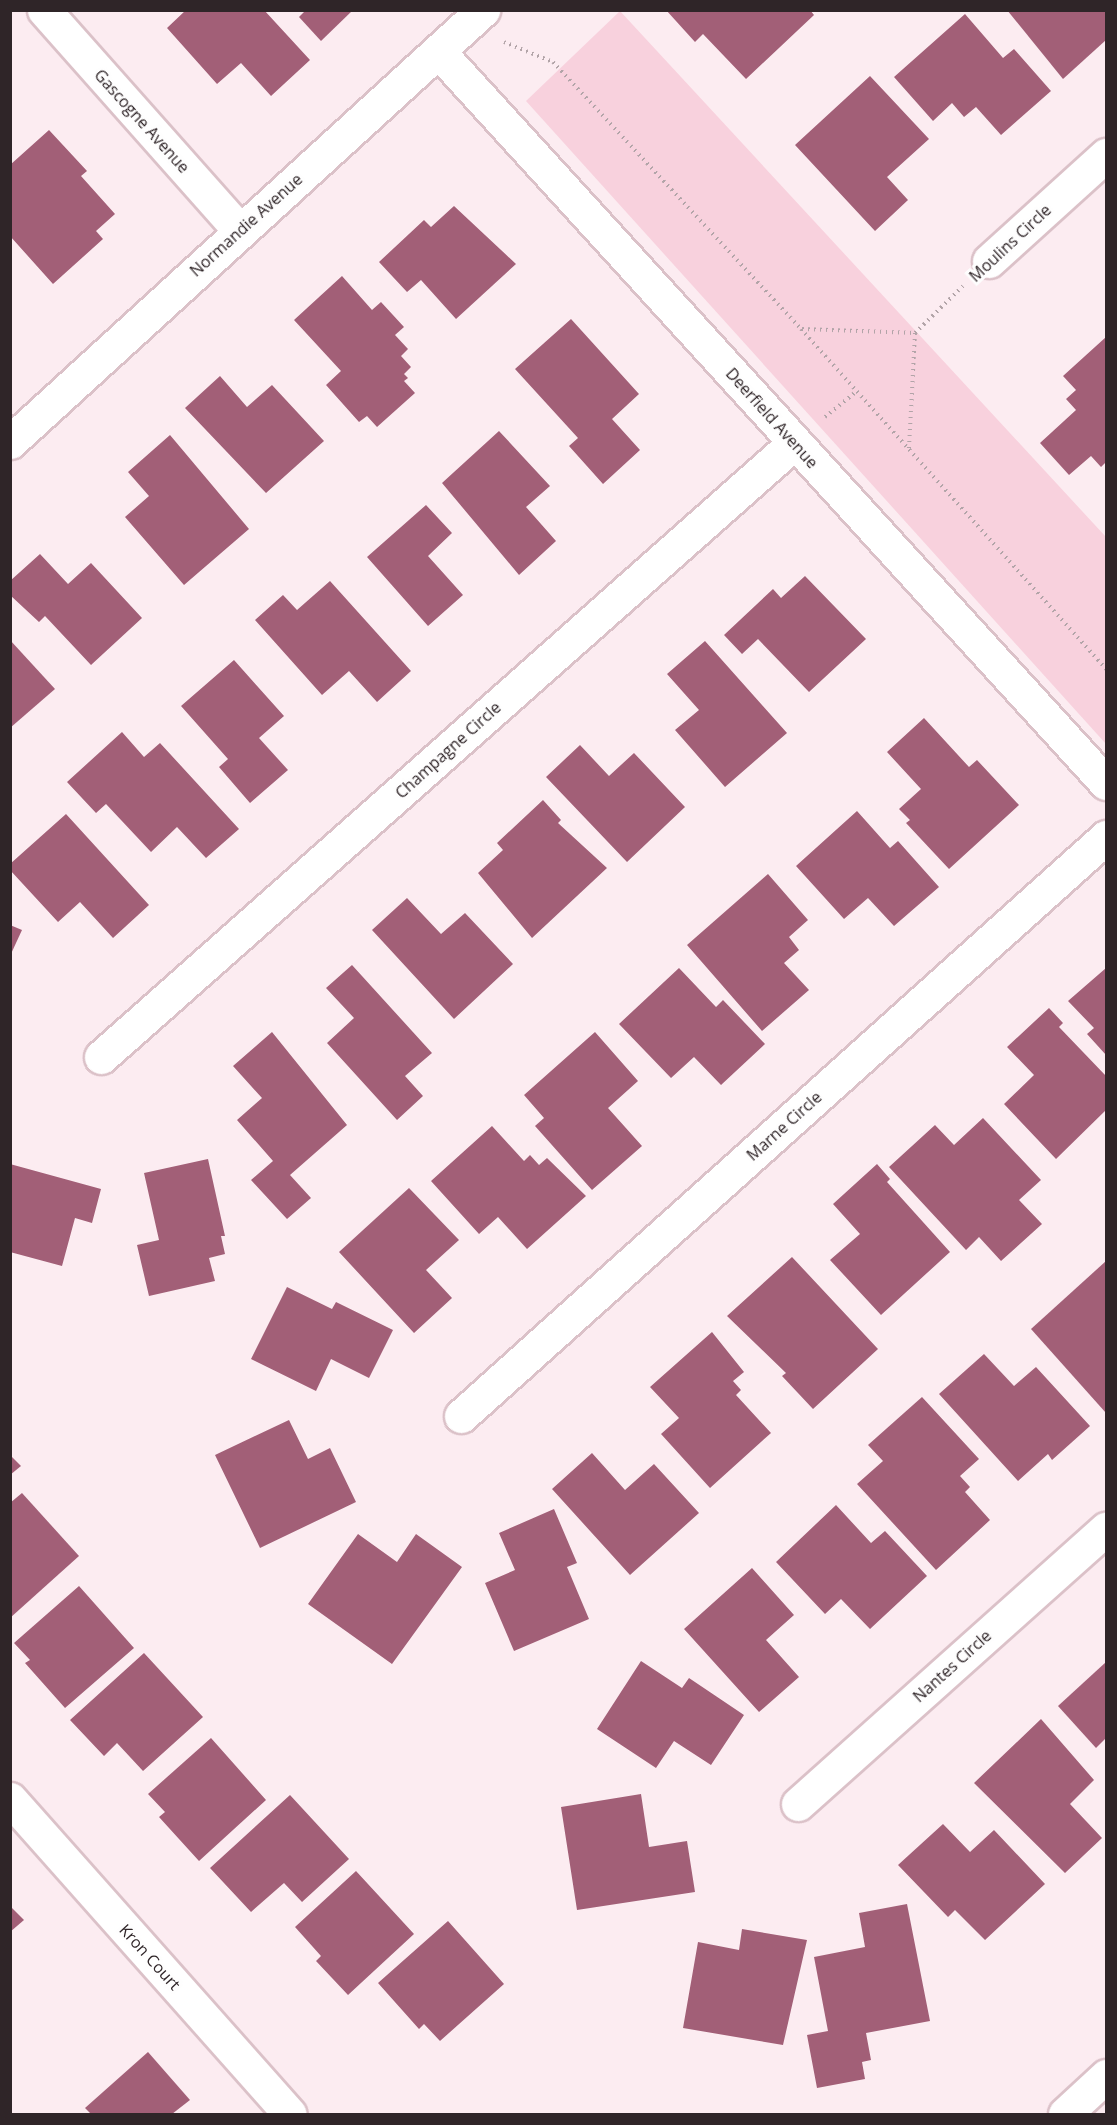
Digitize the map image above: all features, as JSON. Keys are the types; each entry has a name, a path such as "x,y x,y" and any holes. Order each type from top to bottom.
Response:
{"street":[{"name":"Gascogne Avenue","path":"44,10 240,231"},
{"name":"Normandie Avenue","path":"10,441 478,15"},
{"name":"Deerfield Avenue","path":"438,51 1107,783"},
{"name":"Moulins Circle","path":"989,261 1107,155"},
{"name":"Champagne Circle","path":"101,1057 794,443"},
{"name":"Marne Circle","path":"461,1416 1107,837"},
{"name":"Nantes Circle","path":"798,1804 1107,1529"},
{"name":"Kron Court","path":"10,1799 290,2115"},
{"path":"1065,2115 1107,2076"}],"path":[{"path":"478,15 513,49 553,62 801,329 1107,669"},
{"name":"Moulins Circle","path":"915,333 989,261"},
{"path":"801,329 915,333 909,449"}],"shaded area":[{"path":"620,11 1106,537 1106,744 526,101"}],"building":[{"path":"186,10 264,10 310,60 271,96 241,63 217,84 167,28"},
{"path":"306,10 353,10 321,41 299,17"},
{"path":"666,10 810,10 814,15 746,79 703,34 695,42"},
{"path":"1007,10 1106,10 1106,40 1063,79"},
{"path":"965,14 1003,58 1014,49 1051,91 1001,135 976,107 964,117 952,103 933,121 894,77"},
{"path":"870,76 929,139 887,177 908,200 875,231 795,145"},
{"path":"49,130 87,171 81,176 115,214 96,231 103,239 53,284 10,236 10,165"},
{"path":"454,206 516,264 456,319 421,280 407,292 379,262 424,220 431,227"},
{"path":"342,276 372,310 381,302 404,327 395,335 408,349 401,356 411,367 404,374 408,378 404,381 415,393 377,427 367,416 359,422 326,385 341,371 294,320"},
{"path":"571,319 639,394 612,419 640,450 603,484 569,446 578,438 515,369"},
{"path":"1106,337 1106,462 1101,467 1091,456 1069,475 1040,443 1076,410 1066,399 1076,390 1063,376"},
{"path":"220,376 247,407 272,385 324,441 266,493 185,408"},
{"path":"499,431 550,486 526,507 556,541 519,575 442,483"},
{"path":"170,435 249,529 184,585 125,517 149,496 128,472"},
{"path":"426,505 452,533 428,556 463,595 428,626 367,557"},
{"path":"40,554 68,584 91,563 142,618 91,665 45,616 39,622 10,595 10,581"},
{"path":"805,576 866,639 809,692 758,639 742,654 724,635 773,589 781,598"},
{"path":"330,581 411,671 377,702 349,671 322,695 255,620 283,595 297,610"},
{"path":"10,640 55,689 10,728"},
{"path":"705,641 787,733 725,787 675,730 699,710 667,674"},
{"path":"234,660 284,716 259,738 288,770 250,803 219,767 228,759 181,706"},
{"path":"924,718 969,767 977,760 1019,805 949,869 906,823 910,820 899,809 921,789 887,752"},
{"path":"122,732 144,757 160,743 239,829 206,858 177,827 151,852 106,804 96,813 67,782"},
{"path":"580,745 609,776 634,753 685,807 627,862 546,777"},
{"path":"543,800 561,820 558,823 607,868 532,938 478,873 503,850 497,843"},
{"path":"857,811 890,848 898,841 939,887 894,926 868,898 844,919 796,866"},
{"path":"66,814 149,905 113,938 80,902 58,922 10,870 10,864"},
{"path":"768,874 808,920 789,937 799,950 784,963 809,990 762,1031 687,945"},
{"path":"407,898 441,934 465,913 513,964 454,1019 372,930"},
{"path":"10,925 22,930 10,956"},
{"path":"352,965 432,1053 405,1076 423,1096 397,1120 327,1043 354,1018 326,988"},
{"path":"679,968 716,1007 723,1000 765,1044 721,1085 694,1057 671,1078 619,1024"},
{"path":"1106,968 1106,1055 1087,1034 1094,1028 1068,1001"},
{"path":"1049,1008 1063,1023 1059,1027 1106,1076 1106,1110 1056,1159 1004,1104 1034,1075 1007,1047"},
{"path":"272,1032 347,1125 290,1175 311,1198 287,1219 251,1180 273,1161 237,1120 262,1098 233,1066"},
{"path":"595,1032 638,1081 608,1108 642,1146 592,1190 535,1126 544,1118 524,1095"},
{"path":"983,1118 1041,1180 1019,1200 1042,1224 1001,1261 979,1237 966,1250 889,1167 935,1125 954,1145"},
{"path":"492,1126 524,1161 530,1155 539,1165 547,1158 586,1196 527,1249 498,1217 479,1234 431,1181"},
{"path":"208,1159 225,1236 221,1236 225,1254 209,1258 215,1281 149,1296 137,1245 159,1240 144,1173"},
{"path":"10,1164 101,1189 92,1223 75,1218 62,1266 10,1252"},
{"path":"877,1164 890,1179 887,1182 950,1252 881,1315 830,1260 860,1234 833,1204"},
{"path":"409,1188 459,1240 426,1270 452,1298 414,1333 339,1252"},
{"path":"792,1257 878,1349 813,1409 782,1376 786,1373 727,1316"},
{"path":"1106,1261 1106,1413 1031,1329"},
{"path":"287,1287 332,1309 336,1302 393,1330 369,1378 331,1359 316,1391 251,1359"},
{"path":"712,1332 744,1372 733,1381 741,1390 736,1395 771,1433 710,1488 661,1434 679,1418 650,1387"},
{"path":"984,1354 1014,1386 1036,1367 1090,1426 1052,1460 1048,1454 1018,1481 939,1394"},
{"path":"922,1397 979,1459 960,1476 970,1487 965,1492 990,1520 936,1570 857,1484 883,1461 868,1445"},
{"path":"289,1420 308,1459 330,1448 356,1502 260,1548 215,1455"},
{"path":"592,1453 625,1490 654,1464 699,1513 630,1575 552,1489"},
{"path":"10,1455 21,1466 10,1475"},
{"path":"22,1493 79,1556 10,1618 10,1503"},
{"path":"836,1505 871,1543 885,1531 927,1576 870,1629 841,1599 825,1614 776,1562"},
{"path":"554,1509 577,1563 567,1567 589,1619 514,1651 485,1583 515,1570 499,1533"},
{"path":"358,1534 397,1562 416,1534 462,1567 392,1664 308,1604"},
{"path":"752,1568 794,1615 766,1640 799,1677 759,1712 684,1629"},
{"path":"79,1586 134,1648 65,1708 25,1663 30,1660 14,1643"},
{"path":"144,1653 203,1717 143,1771 117,1743 104,1756 70,1720"},
{"path":"641,1661 682,1688 689,1678 744,1715 711,1765 674,1741 656,1768 597,1729"},
{"path":"1106,1662 1106,1738 1096,1748 1058,1706"},
{"path":"1041,1719 1094,1780 1070,1804 1102,1838 1065,1873 974,1783"},
{"path":"211,1738 266,1800 199,1861 159,1817 165,1812 148,1794"},
{"path":"641,1794 649,1847 687,1841 695,1892 577,1910 561,1807"},
{"path":"290,1795 349,1859 302,1902 284,1883 251,1912 210,1868"},
{"path":"943,1824 970,1852 994,1830 1045,1884 985,1940 955,1910 948,1917 898,1865"},
{"path":"356,1871 414,1934 348,1995 316,1961 321,1956 295,1927"},
{"path":"907,1904 930,2021 866,2033 871,2060 862,2062 865,2079 817,2088 807,2035 828,2031 814,1957 865,1947 859,1913"},
{"path":"10,1906 24,1920 10,1932"},
{"path":"448,1921 504,1984 440,2041 424,2024 419,2029 378,1983"},
{"path":"742,1929 807,1940 783,2045 683,2028 698,1942 739,1950"},
{"path":"148,2052 190,2100 172,2114 91,2114 85,2108"}]}
